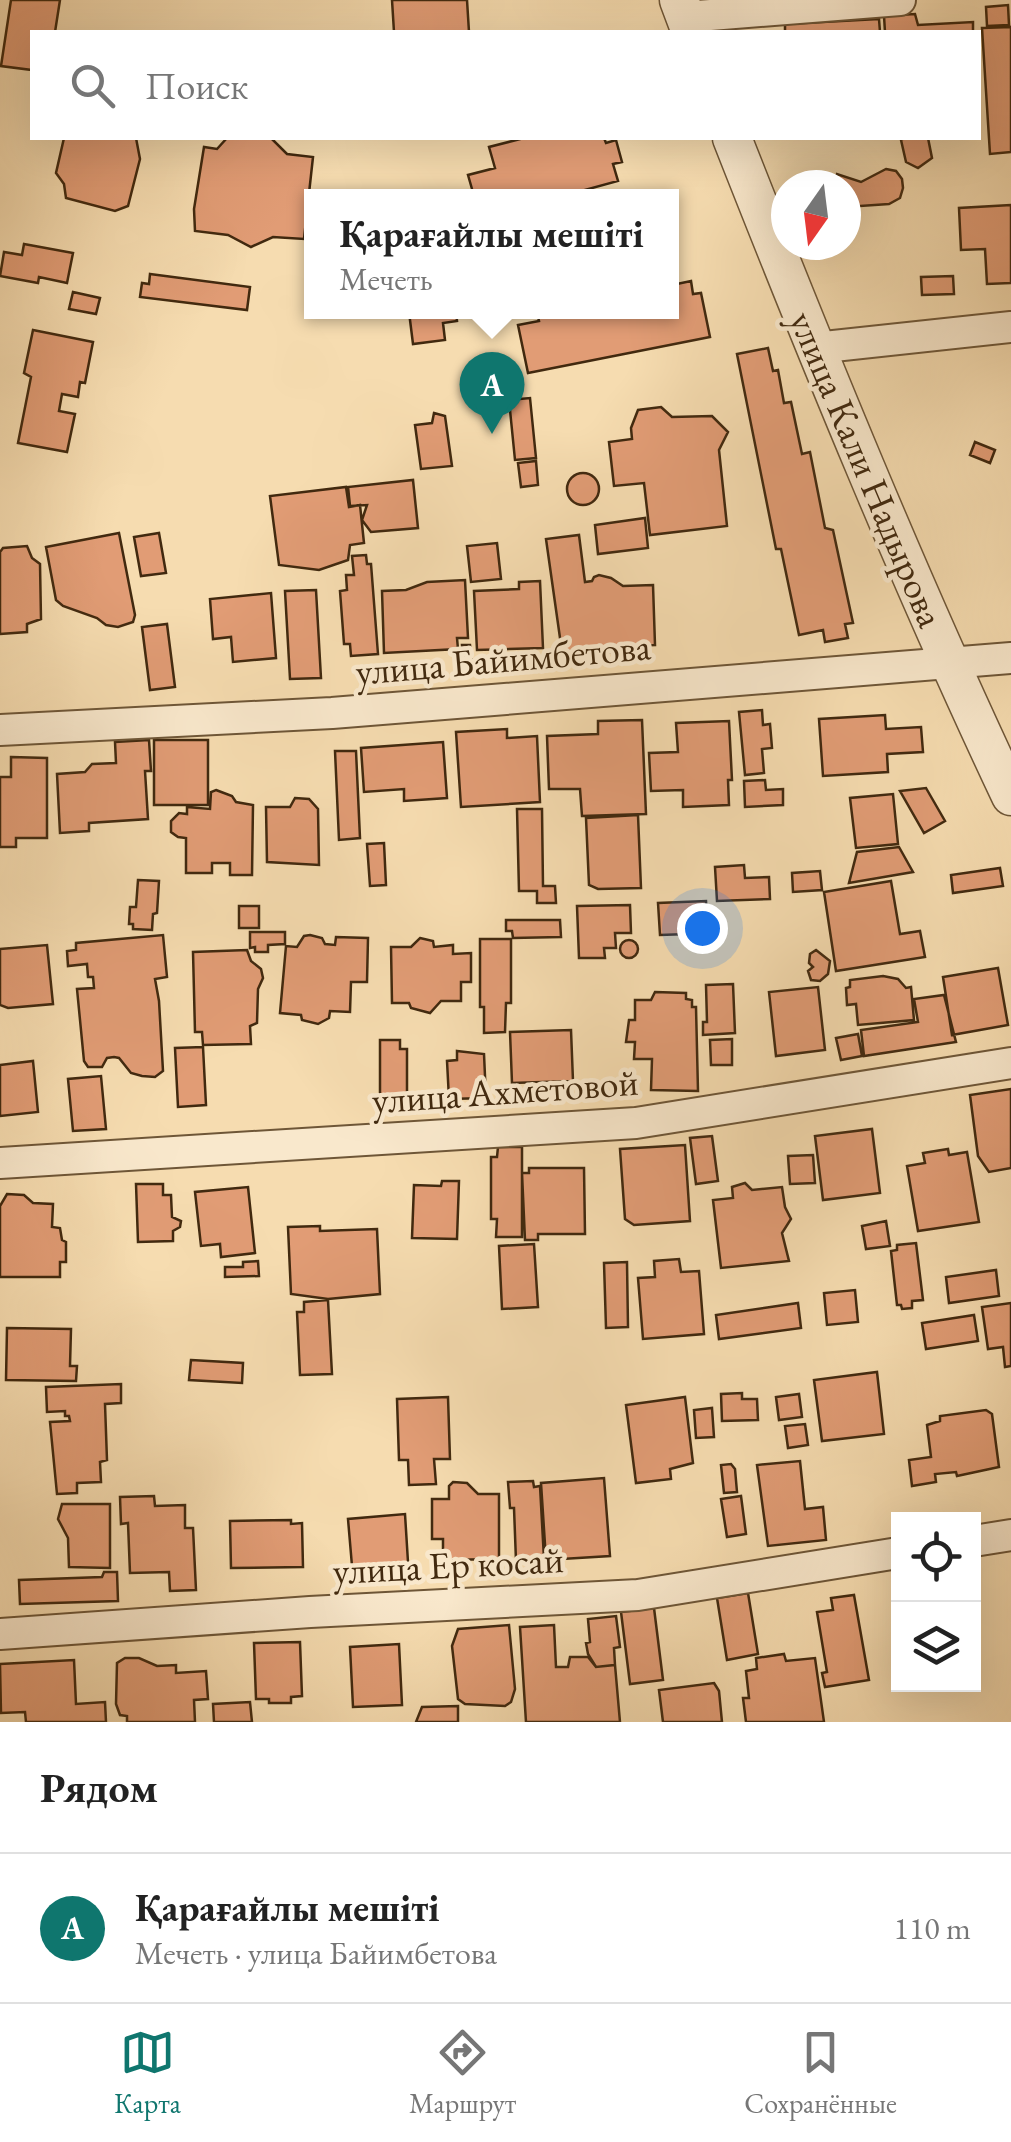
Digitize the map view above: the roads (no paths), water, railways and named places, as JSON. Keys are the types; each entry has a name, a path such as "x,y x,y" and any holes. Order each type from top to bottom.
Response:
{"street":[{"path":"685,16 900,0"},
{"name":"улица Кали Надырова","path":"733,140 948,664 1011,796"},
{"path":"815,348 1011,328"},
{"name":"улица Байимбетова","path":"0,730 332,713 1011,658"},
{"name":"улица Ахметовой","path":"0,1163 636,1123 1011,1063"},
{"path":"981,1541 1011,1536"},
{"name":"улица Ер косай","path":"0,1634 310,1612 638,1595 891,1555"}],"place":[{"name":"Қарағайлы мешіті","path":"492,434"}]}
